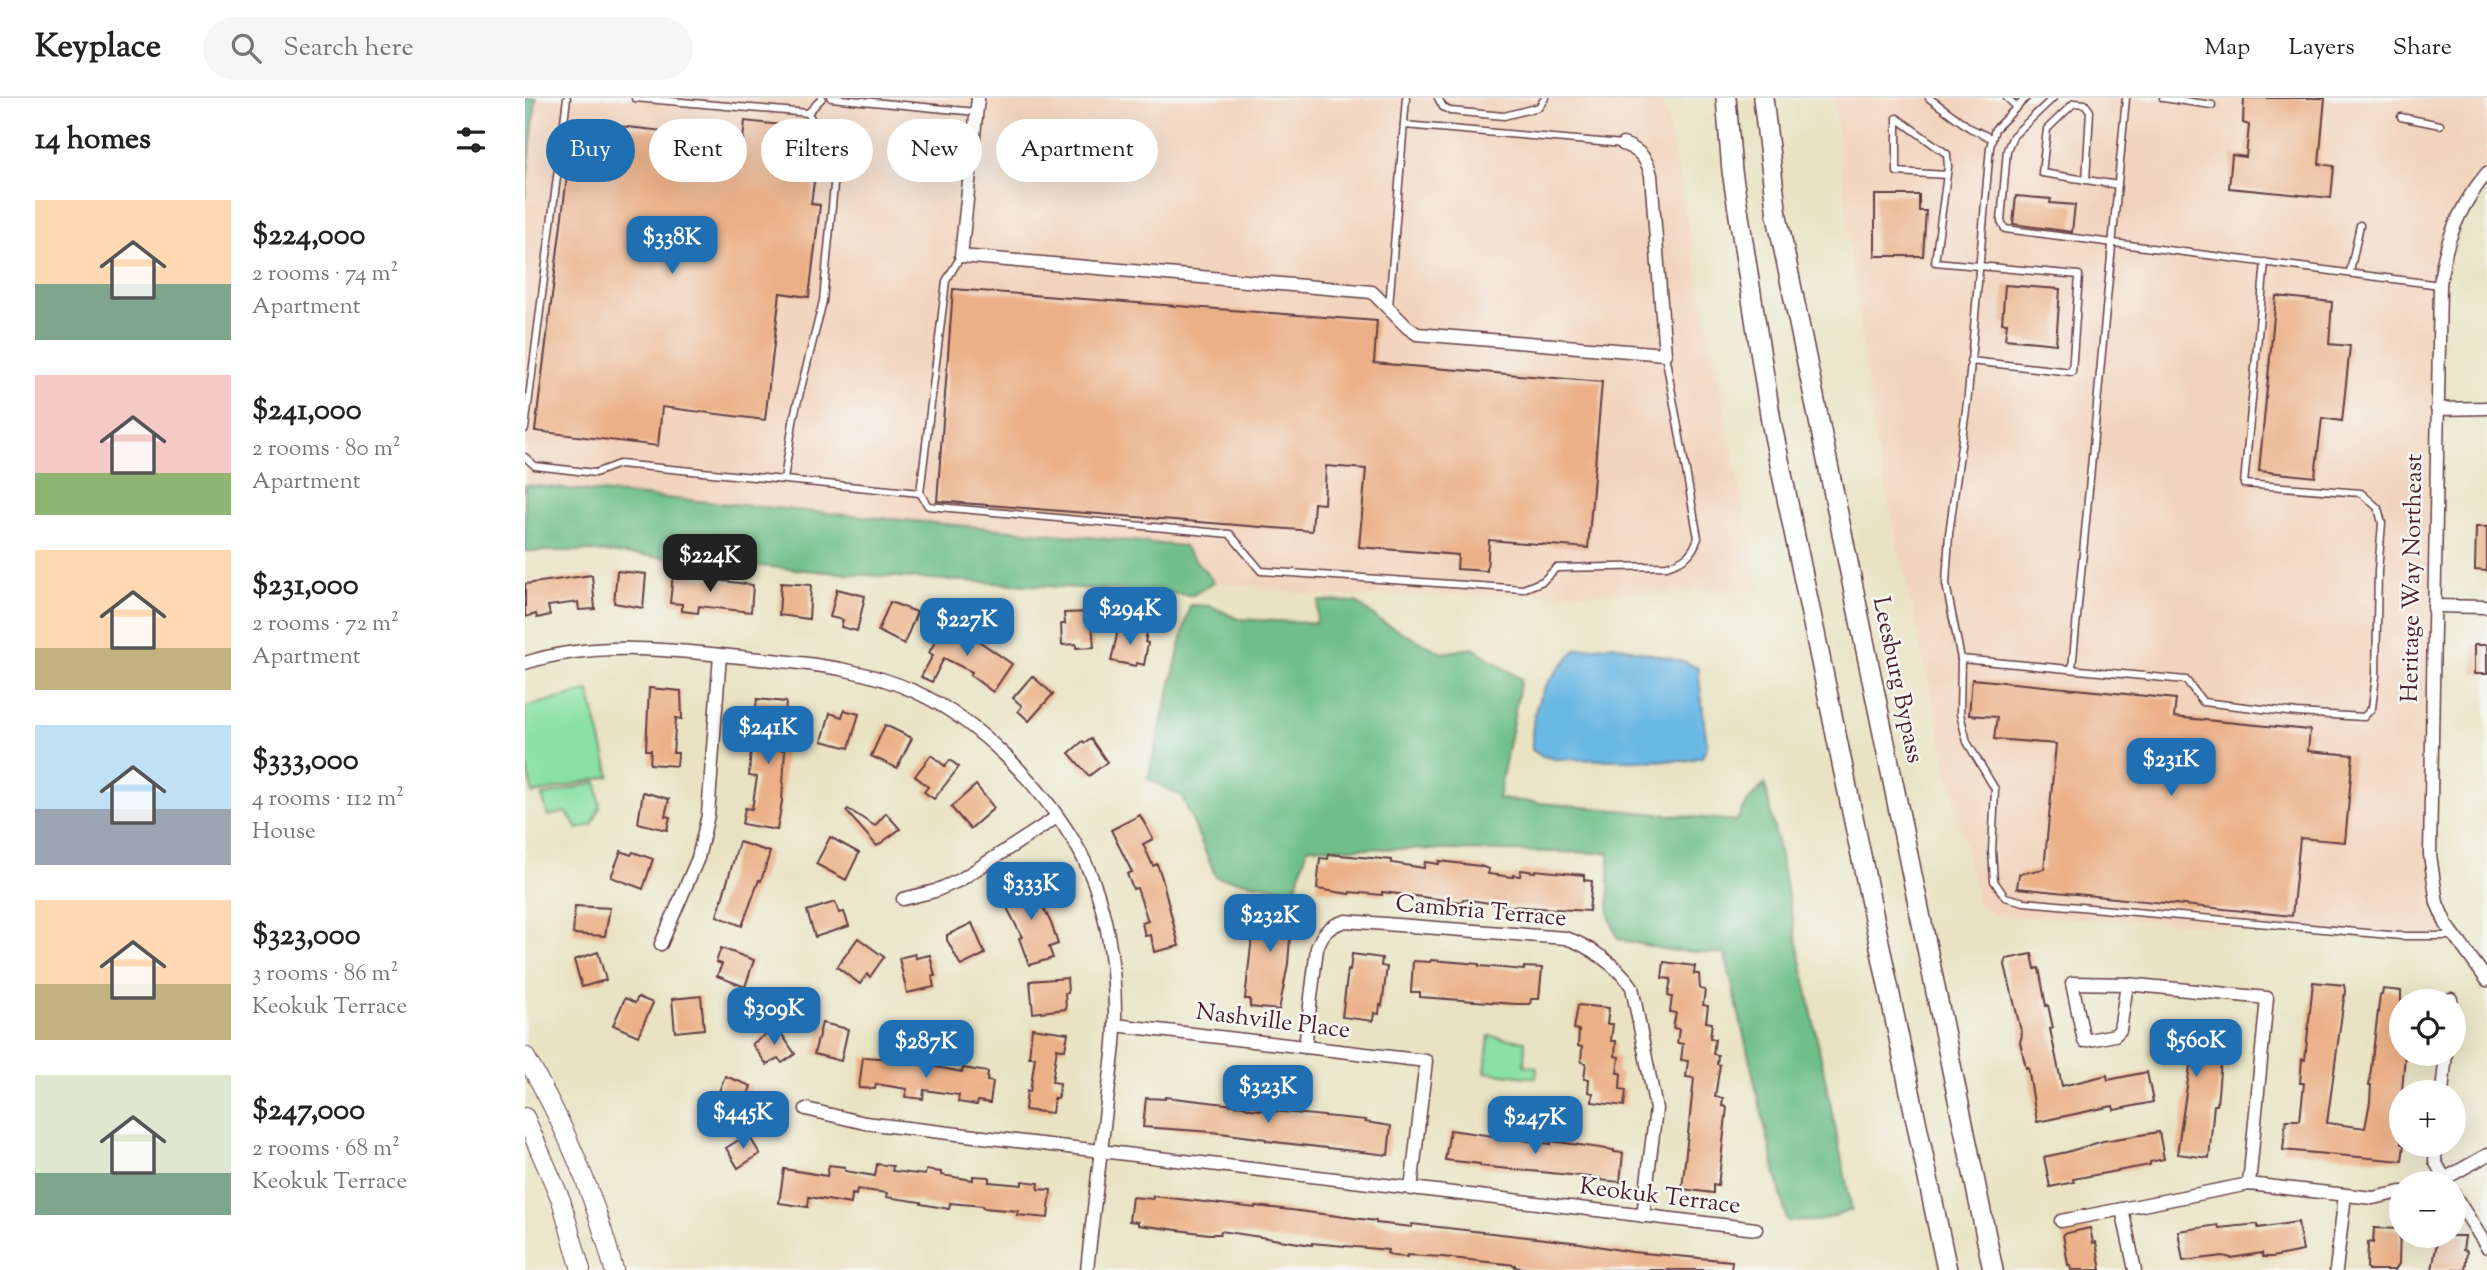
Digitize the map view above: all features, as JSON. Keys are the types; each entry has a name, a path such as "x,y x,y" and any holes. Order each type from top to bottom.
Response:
{"highway":[{"path":"1726,98 1732,171 1771,421 1947,1270"},
{"name":"Leesburg Bypass","path":"1763,98 1777,216 1993,1270"}],"main road":[{"path":"525,1056 574,1149 614,1270"},
{"path":"525,1117 557,1189 581,1270"}],"street":[{"path":"978,98 961,256 1372,292 1417,334 1665,354 1651,175 1647,161 1634,148 1623,144"},
{"name":"Heritage Way Northeast","path":"2487,173 2470,195 2452,233 2445,251 2439,285 2430,855 2437,903 2446,924 2487,980"},
{"path":"2437,409 2487,408"},
{"path":"2434,606 2487,607"},
{"path":"525,663 567,653 601,649 639,649 851,670 915,692 946,708 993,744 1025,776 1076,844 1102,912 1110,950 1115,1025 1087,1270"},
{"path":"661,944 698,858 708,815 720,655"},
{"path":"903,899 935,891 960,880 1057,817"},
{"name":"Cambria Terrace","path":"1305,1047 1317,948 1320,938 1335,923 1346,921 1577,941 1620,971 1632,987 1656,1109 1643,1216"},
{"path":"2127,984 2120,1030 2115,1035 2084,1041 2072,983 2127,984 2267,998 2249,1184"},
{"name":"Nashville Place","path":"1115,1025 1426,1061 1411,1188"},
{"name":"Keokuk Terrace","path":"806,1109 865,1123 1756,1229"},
{"path":"2461,1171 2487,1155"},
{"path":"2061,1221 2249,1184 2373,1198 2389,1195"},
{"path":"2336,1270 2345,1195"},
{"path":"2122,1209 2135,1270"},
{"path":"2466,1214 2487,1247"}],"lane":[{"path":"525,429 567,98"},
{"path":"635,98 808,113"},
{"path":"808,113 822,98"},
{"path":"831,98 976,112"},
{"path":"1389,307 1406,98"},
{"path":"1438,98 1443,107 1450,111 1504,116 1539,107 1545,98"},
{"path":"1929,98 1970,128 1991,138"},
{"path":"2007,98 2017,107"},
{"path":"2026,98 1995,130 1991,138 1946,584 1961,659 1960,714 1967,742 1994,789 1994,881 2005,897 2024,902 2401,936 2454,936"},
{"path":"2065,111 2054,98 2013,136 2007,150 2001,221 2005,229 2439,285"},
{"path":"2072,669 2126,98"},
{"path":"2163,98 2212,105"},
{"path":"2086,180 2090,111 2085,104 2074,103 2047,129 2042,173 2117,185"},
{"path":"784,479 794,416 823,301 836,164 808,113"},
{"path":"2400,117 2440,125"},
{"path":"1947,175 1898,172 1898,118 1947,154 1947,175 1935,262 2079,275 2071,372 1970,362"},
{"path":"1404,125 1623,144"},
{"path":"2350,272 2360,225"},
{"path":"961,256 946,281 920,493 928,506 1230,534 1261,571 1523,589 1543,581 1556,568 1667,566 1682,561 1693,552 1698,538 1665,354"},
{"path":"1961,659 2186,680 2203,702 2297,713 2364,717 2372,708 2376,676 2378,571 2382,523 2378,508 2361,493 2244,484 2265,261"},
{"path":"525,457 534,466 595,473 619,464 920,493"}],"shaded area":[{"path":"536,98 1660,98 1667,117 1760,590 1333,597 1214,582 1183,546 525,485 525,198"},
{"path":"1834,98 2487,98 2487,173 2445,251 2433,883 2459,944 2141,920 1992,915 1978,903 1874,437"}],"green space":[{"path":"525,98 536,98 525,198"},
{"path":"525,485 1183,546 1214,582 1193,595 850,574 591,551 525,551"},
{"path":"1319,601 1356,602 1380,621 1442,653 1473,648 1521,679 1498,799 1736,821 1750,799 1765,784 1852,1210 1818,1221 1787,1221 1725,954 1667,950 1618,939 1609,915 1609,853 1308,847 1295,890 1216,877 1182,796 1148,779 1190,605 1211,606 1238,619 1316,623"},
{"path":"589,691 610,776 533,794 525,760 525,707"},
{"path":"597,782 600,807 592,825 578,829 566,812 548,816 542,796"},
{"path":"1489,1036 1525,1041 1524,1065 1537,1067 1536,1078 1485,1072"}],"water":[{"path":"1613,645 1685,662 1698,668 1707,747 1702,757 1685,761 1554,759 1532,750 1537,705 1555,673 1577,649"}],"building":[{"path":"2244,98 2325,98 2319,164 2334,166 2331,198 2229,188 2232,155 2246,157 2249,125 2243,123"},
{"path":"747,121 761,123 761,182 814,182 811,204 820,205 809,297 780,293 765,420 662,407 658,446 535,431 566,182 635,182 635,128 649,129 649,182 747,182"},
{"path":"1875,195 1919,195 1919,211 1926,211 1923,256 1875,256"},
{"path":"2016,196 2051,199 2050,203 2075,205 2072,232 2013,224"},
{"path":"2005,285 2060,289 2056,344 2005,339 2007,323 2002,323"},
{"path":"953,289 1377,321 1374,363 1602,382 1588,548 1489,540 1487,571 1457,569 1458,555 1359,547 1366,469 1326,466 1324,504 1314,503 1312,531 937,501"},
{"path":"2276,296 2332,302 2329,344 2350,346 2342,421 2322,418 2315,477 2259,471"},
{"path":"2476,527 2487,527 2487,571 2475,570"},
{"path":"617,571 646,574 643,608 614,603"},
{"path":"673,574 753,585 751,612 699,606 698,613 682,611 682,604 670,603"},
{"path":"592,575 595,609 579,610 578,602 548,606 550,615 537,618 536,614 525,617 525,584"},
{"path":"781,583 811,585 809,619 779,615"},
{"path":"837,589 865,596 857,631 841,627 843,620 830,617"},
{"path":"890,602 917,612 904,644 878,631"},
{"path":"1091,612 1094,647 1076,648 1076,644 1062,645 1061,624 1065,624 1064,613"},
{"path":"943,626 960,635 963,630 1012,664 993,692 970,675 972,672 944,658 932,682 921,677 933,655 929,653"},
{"path":"1119,626 1147,633 1144,665 1111,661"},
{"path":"2474,645 2487,645 2487,674 2474,674"},
{"path":"1032,676 1053,694 1029,721 1018,711 1022,706 1013,698"},
{"path":"1972,679 2176,699 2174,717 2310,730 2308,751 2353,755 2345,842 2300,838 2292,916 2017,888 2019,874 2044,869 2056,744 1994,739 1997,717 1969,715"},
{"path":"649,688 681,691 682,719 676,718 673,753 678,753 677,766 650,764 651,750 646,750"},
{"path":"757,699 786,702 782,801 777,830 742,824 745,808 752,809 757,777 749,776 751,748 756,748 759,715 755,715"},
{"path":"844,710 859,714 849,748 822,741 830,713 842,717"},
{"path":"885,725 912,738 897,768 871,756"},
{"path":"1091,739 1107,762 1089,776 1069,753 1083,741 1085,743"},
{"path":"931,755 945,766 950,760 959,767 934,799 924,792 928,787 915,776"},
{"path":"976,785 994,808 970,829 951,807"},
{"path":"643,792 669,799 665,816 670,817 667,830 638,823"},
{"path":"848,809 875,826 886,813 900,829 877,846 846,811"},
{"path":"1140,815 1153,839 1143,844 1153,866 1157,864 1162,878 1179,946 1154,952 1151,935 1145,936 1142,923 1148,921 1137,888 1133,889 1127,874 1132,872 1111,830"},
{"path":"830,837 859,853 846,880 816,864"},
{"path":"739,842 770,852 742,926 717,916"},
{"path":"621,851 653,859 643,889 611,877"},
{"path":"1329,854 1392,860 1392,863 1424,868 1425,862 1439,864 1439,861 1480,866 1489,869 1488,874 1513,877 1520,876 1521,870 1584,875 1584,880 1592,881 1589,911 1510,906 1463,899 1462,902 1382,892 1382,895 1350,894 1317,889 1320,858 1328,859"},
{"path":"1034,879 1041,893 1037,895 1058,944 1049,947 1053,958 1029,965 1019,938 1022,937 1001,896"},
{"path":"1262,897 1293,900 1288,964 1279,1010 1250,1007 1250,999 1245,999 1253,928"},
{"path":"835,902 839,913 844,912 849,926 815,937 807,911"},
{"path":"575,906 610,908 605,936 573,934"},
{"path":"972,923 985,954 961,966 947,935"},
{"path":"858,938 884,957 870,977 867,974 860,984 837,967"},
{"path":"721,948 754,960 745,987 717,976 722,964 716,962"},
{"path":"598,952 606,980 582,987 574,960"},
{"path":"915,954 916,958 930,955 935,976 932,976 934,987 907,993 899,958"},
{"path":"1352,954 1382,958 1381,966 1387,967 1382,1006 1380,1005 1379,1014 1374,1013 1373,1021 1342,1017"},
{"path":"2032,954 2035,969 2039,968 2046,1006 2048,1005 2053,1028 2050,1029 2062,1086 2107,1075 2108,1080 2147,1072 2153,1102 2114,1110 2113,1106 2037,1122 2028,1067 2026,1068 2020,1042 2022,1035 2005,965 2006,959"},
{"path":"1431,960 1524,970 1524,967 1542,968 1539,999 1531,999 1530,1004 1516,1004 1420,997 1420,992 1411,992 1413,961"},
{"path":"1664,962 1695,966 1694,974 1699,974 1700,989 1705,990 1703,1005 1708,1006 1706,1022 1712,1023 1710,1038 1715,1039 1713,1054 1718,1055 1717,1064 1720,1065 1715,1097 1723,1098 1722,1106 1727,1107 1718,1186 1713,1185 1713,1193 1682,1189 1694,1078 1686,1077 1688,1061 1681,1060 1683,1044 1677,1043 1679,1029 1673,1028 1676,1013 1670,1012 1672,997 1668,996 1671,979 1662,978"},
{"path":"1067,978 1066,1009 1033,1013 1030,981"},
{"path":"2313,982 2344,985 2327,1123 2365,1128 2380,995 2383,989 2389,990 2389,1066 2404,1066 2403,1080 2389,1080 2389,1157 2402,1157 2402,1161 2283,1150 2286,1120 2300,1120 2304,1083 2300,1083 2302,1059 2305,1060"},
{"path":"701,996 704,1029 675,1032 672,999"},
{"path":"638,997 653,1003 638,1036 613,1025 625,998 635,1003"},
{"path":"1578,1005 1609,1008 1607,1024 1613,1024 1611,1041 1616,1041 1615,1056 1619,1057 1617,1073 1621,1073 1620,1089 1626,1090 1624,1106 1592,1102 1593,1093 1588,1092 1589,1079 1584,1079 1586,1063 1581,1062 1582,1047 1578,1046 1579,1030 1574,1029"},
{"path":"822,1023 848,1029 841,1061 814,1054"},
{"path":"2170,1025 2193,1028 2193,1025 2231,1032 2228,1059 2221,1060 2209,1158 2177,1154 2191,1059 2150,1056 2153,1027 2170,1029"},
{"path":"777,1027 795,1054 782,1063 778,1058 767,1065 752,1044"},
{"path":"1032,1028 1068,1033 1065,1050 1057,1048 1052,1082 1060,1083 1052,1113 1025,1110 1035,1057 1029,1057"},
{"path":"863,1057 895,1059 962,1072 963,1068 988,1072 987,1081 993,1082 990,1103 978,1101 977,1105 958,1102 959,1095 924,1090 923,1099 905,1097 907,1089 876,1084 875,1089 859,1088"},
{"path":"725,1076 751,1086 747,1098 753,1100 748,1114 715,1102"},
{"path":"1165,1097 1251,1109 1366,1120 1365,1122 1391,1126 1388,1155 1212,1132 1143,1127 1146,1098"},
{"path":"1450,1130 1614,1150 1623,1153 1620,1182 1445,1160"},
{"path":"2159,1132 2164,1159 2150,1162 2150,1165 2073,1179 2074,1182 2050,1187 2044,1157 2103,1141"},
{"path":"748,1134 760,1154 738,1168 726,1148"},
{"path":"877,1164 893,1166 892,1171 925,1175 926,1170 973,1180 973,1176 989,1177 989,1182 1022,1185 1022,1181 1039,1183 1038,1189 1051,1190 1048,1218 1017,1215 1018,1211 950,1203 949,1209 886,1197 887,1193 857,1189 856,1195 852,1194 851,1204 809,1197 808,1207 779,1203 784,1169 827,1176 829,1165 845,1167 845,1171 875,1176"},
{"path":"1153,1196 1291,1210 1412,1227 1412,1224 1580,1243 1632,1252 1732,1261 1731,1270 1538,1270 1442,1257 1393,1256 1387,1253 1388,1250 1312,1245 1221,1231 1220,1234 1209,1234 1138,1225 1138,1222 1129,1221 1132,1197 1153,1199"},
{"path":"2298,1222 2303,1251 2272,1257 2263,1257 2262,1253 2183,1261 2178,1231 2218,1225 2219,1228 2258,1224 2258,1228"},
{"path":"2090,1228 2093,1243 2096,1242 2101,1270 2071,1270 2063,1234"},
{"path":"2374,1228 2389,1229 2389,1248 2399,1248 2399,1264 2395,1270 2368,1270 2368,1242 2373,1243"},
{"path":"2436,1248 2463,1248 2467,1251 2465,1270 2432,1270"}]}
